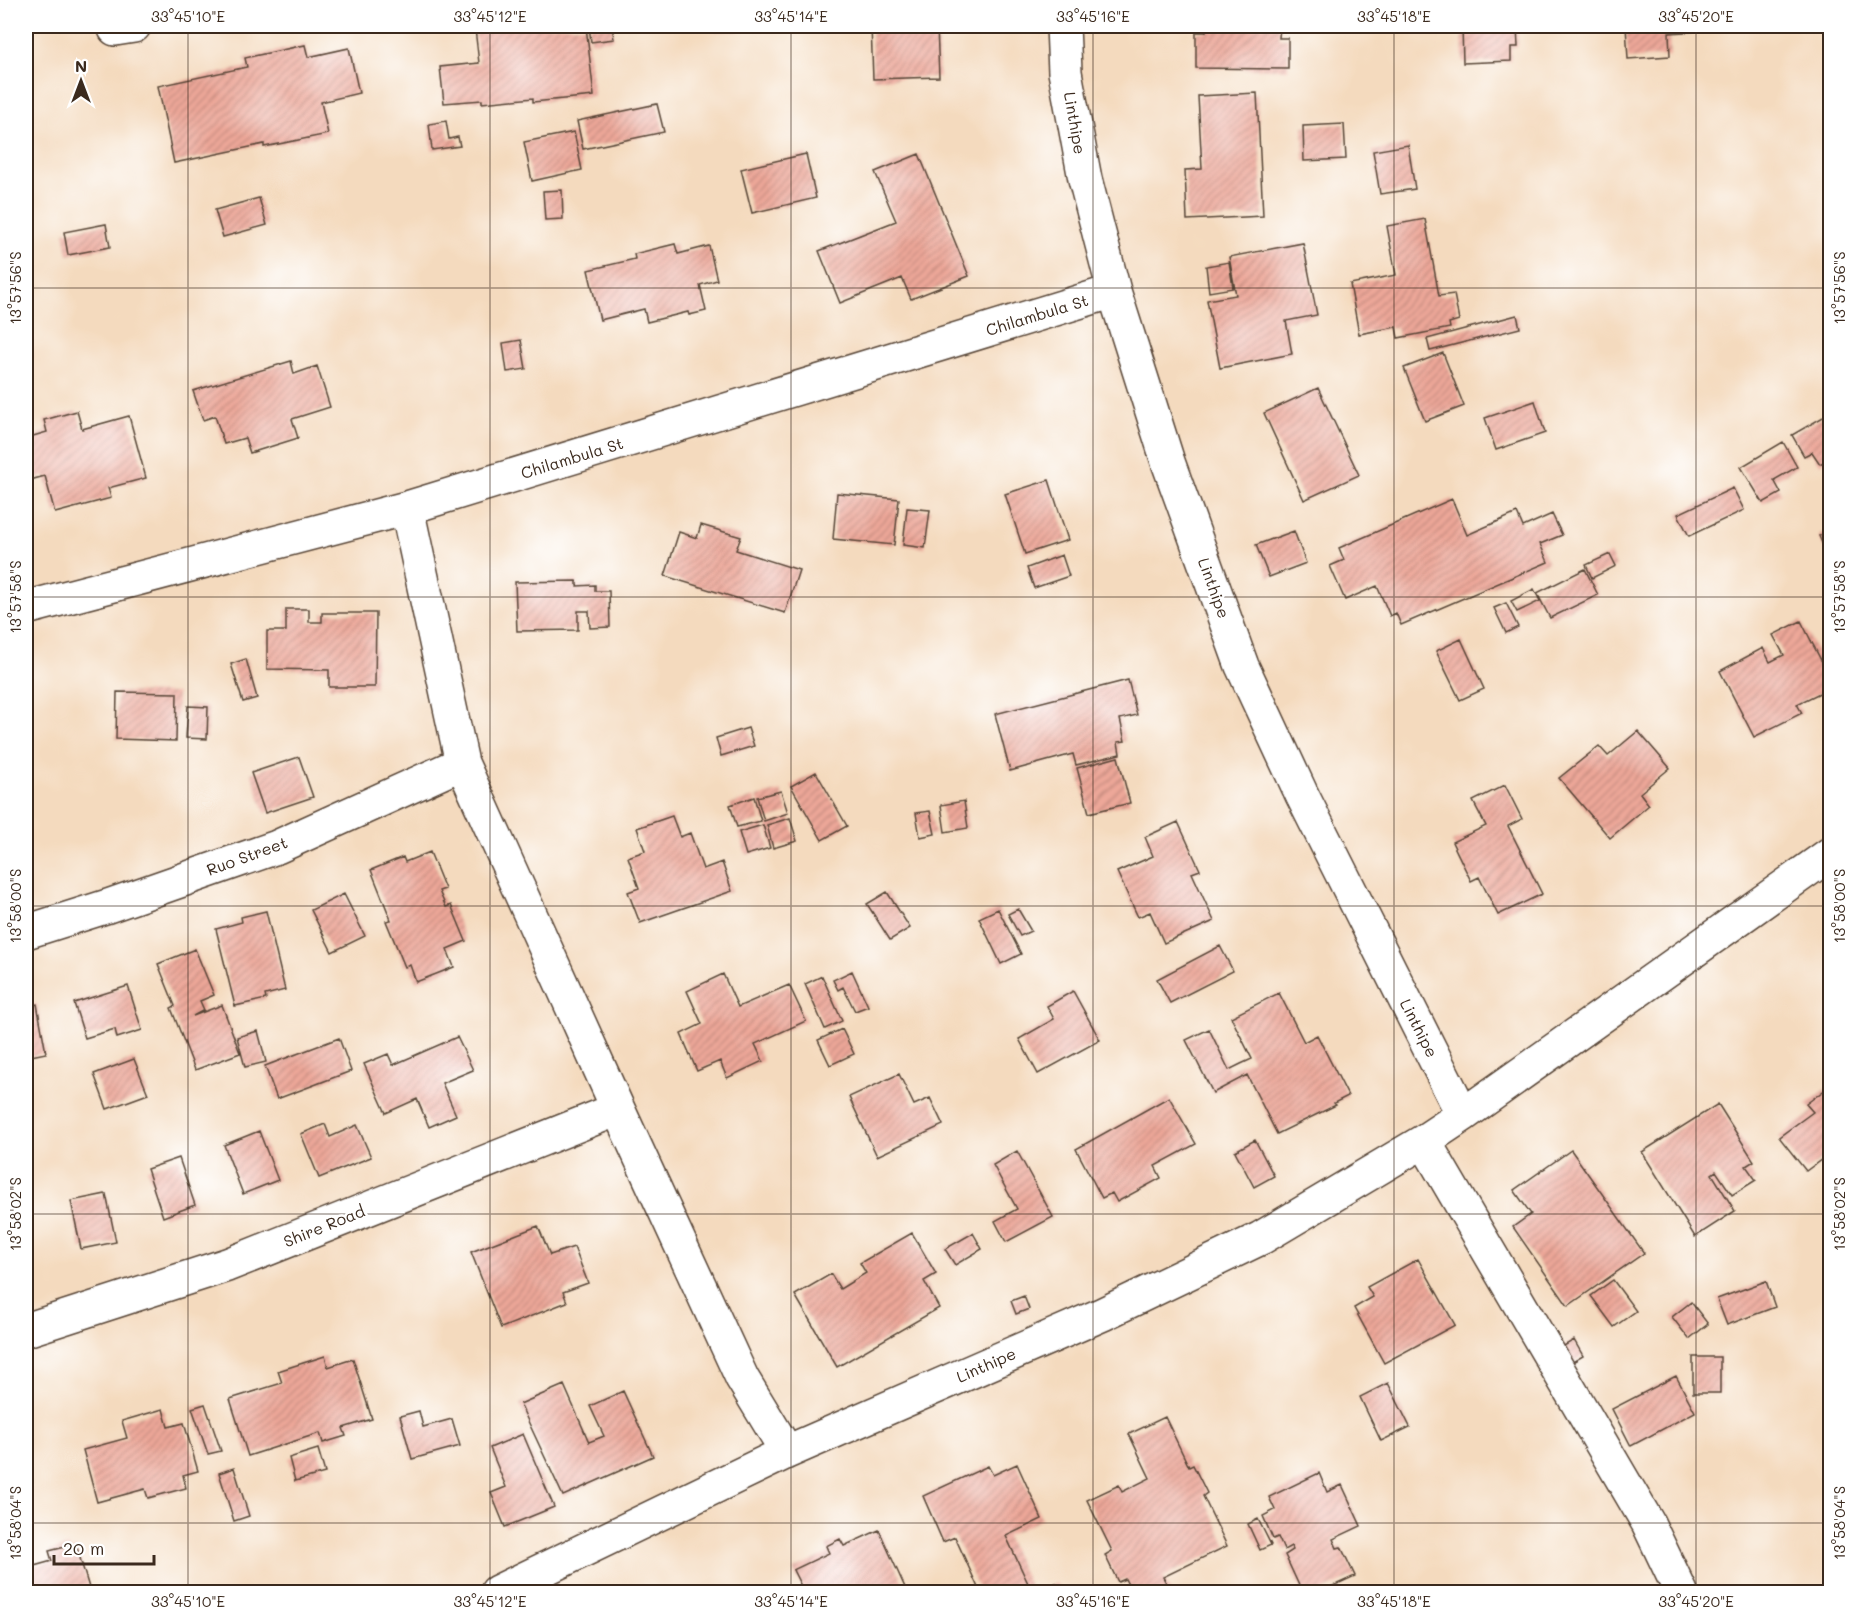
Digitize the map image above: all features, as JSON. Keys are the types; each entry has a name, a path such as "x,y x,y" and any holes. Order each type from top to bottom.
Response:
{"street":[{"name":"Linthipe","path":"1062,26 1065,72 1085,178 1114,291 1168,462 1242,666 1302,795 1463,1115"},
{"name":"Chilambula St","path":"26,608 407,508 1114,291"},
{"path":"407,508 462,763 742,1378 787,1452"},
{"name":"Ruo Street","path":"26,932 277,847 462,763"},
{"name":"Linthipe","path":"497,1593 787,1452 1103,1314 1261,1238 1424,1141 1463,1115 1830,854"},
{"name":"Shire Road","path":"26,1330 227,1265 618,1109"},
{"path":"1424,1141 1648,1523 1681,1593"}],"building":[{"path":"496,26 586,26 594,96 533,102 533,98 482,103 482,100 444,103 440,67 479,63 475,29"},
{"path":"589,26 612,26 614,39 591,42"},
{"path":"712,26 739,26 739,31 712,31"},
{"path":"871,26 937,26 939,77 873,79"},
{"path":"1206,26 1280,26 1279,38 1288,38 1288,69 1196,68 1196,32 1206,32"},
{"path":"1462,26 1517,26 1518,47 1511,47 1511,61 1463,63"},
{"path":"1626,26 1698,26 1699,31 1669,33 1670,56 1628,59"},
{"path":"305,45 308,57 349,48 359,93 321,102 328,134 264,147 264,144 174,163 158,86 247,67 245,58"},
{"path":"1257,93 1263,216 1187,220 1185,170 1202,169 1198,96"},
{"path":"657,104 664,132 583,149 577,121"},
{"path":"446,121 449,139 458,137 460,146 432,150 429,124"},
{"path":"1344,124 1346,159 1304,161 1303,126"},
{"path":"574,132 582,170 532,181 524,142"},
{"path":"1408,145 1415,189 1380,194 1373,151"},
{"path":"806,154 816,198 752,213 741,169"},
{"path":"919,154 969,276 911,299 902,278 840,303 819,251 896,221 875,172"},
{"path":"562,190 563,219 545,220 543,191"},
{"path":"259,198 267,225 223,237 215,210"},
{"path":"1425,219 1439,296 1454,294 1459,320 1449,323 1450,328 1398,338 1396,327 1359,334 1350,284 1396,275 1387,226"},
{"path":"106,224 110,247 68,255 64,232"},
{"path":"1303,243 1317,315 1286,321 1292,354 1220,368 1207,300 1236,295 1229,257"},
{"path":"675,244 678,254 709,246 717,280 700,285 706,311 689,315 688,312 647,322 644,309 600,320 588,270 635,259 634,254"},
{"path":"1229,262 1233,288 1209,292 1206,266"},
{"path":"1517,315 1520,328 1430,351 1427,339"},
{"path":"31,335 33,359 26,360 26,336"},
{"path":"521,340 526,369 507,372 503,343"},
{"path":"1443,353 1464,406 1425,421 1404,368"},
{"path":"291,361 294,374 317,366 330,407 292,419 298,438 250,453 245,438 224,444 215,416 203,420 193,391"},
{"path":"1318,388 1359,475 1304,500 1264,413"},
{"path":"1535,401 1545,433 1496,450 1485,418"},
{"path":"77,411 82,429 129,416 146,478 108,488 111,498 55,513 45,476 30,480 26,463 26,438 47,432 44,420"},
{"path":"1830,413 1830,458 1820,464 1812,452 1804,456 1792,435"},
{"path":"1783,442 1797,467 1774,480 1781,493 1763,503 1741,467"},
{"path":"1049,480 1068,540 1025,554 1005,494"},
{"path":"1733,488 1744,510 1689,536 1678,514"},
{"path":"837,493 899,499 894,545 833,539"},
{"path":"1452,499 1467,535 1517,513 1523,527 1552,514 1562,535 1540,544 1548,562 1401,625 1396,613 1390,616 1377,586 1345,600 1330,566 1344,560 1339,548"},
{"path":"907,508 930,510 925,548 903,545"},
{"path":"701,525 741,537 736,550 799,570 785,613 665,576 679,532 697,538"},
{"path":"1294,531 1306,563 1269,577 1256,545"},
{"path":"1830,531 1830,561 1819,536"},
{"path":"1610,554 1616,566 1592,578 1586,565"},
{"path":"1062,555 1069,576 1034,588 1027,568"},
{"path":"1585,569 1598,595 1550,618 1537,593"},
{"path":"577,581 577,586 595,585 595,591 609,591 610,627 590,628 589,611 578,611 578,630 517,631 515,582"},
{"path":"1534,589 1540,601 1517,612 1511,601"},
{"path":"1506,603 1518,627 1506,633 1494,608"},
{"path":"286,609 309,609 309,622 322,622 322,613 376,613 375,687 329,687 329,670 267,669 267,631 286,631"},
{"path":"1801,621 1830,678 1830,688 1797,704 1802,713 1754,737 1720,671 1763,648 1770,662 1784,655 1773,635"},
{"path":"1461,639 1484,689 1460,700 1436,651"},
{"path":"246,659 257,698 243,702 231,664"},
{"path":"1128,680 1137,715 1120,719 1125,741 1118,742 1120,754 1076,765 1073,754 1010,771 995,714"},
{"path":"117,692 177,693 176,741 116,739"},
{"path":"188,706 208,707 207,739 186,738"},
{"path":"748,728 754,746 721,756 716,738"},
{"path":"1638,731 1670,768 1640,793 1649,805 1610,838 1559,778 1599,746 1608,756"},
{"path":"299,757 313,797 265,813 251,773"},
{"path":"1118,757 1130,803 1089,813 1077,768"},
{"path":"816,772 847,826 822,840 791,786"},
{"path":"1505,785 1522,819 1508,826 1542,894 1498,915 1479,877 1471,881 1452,842 1486,826 1473,801"},
{"path":"781,791 788,813 764,821 757,797"},
{"path":"754,797 761,821 737,827 730,805"},
{"path":"964,801 968,828 945,832 941,805"},
{"path":"930,811 935,834 920,837 916,813"},
{"path":"672,816 680,837 690,833 703,869 722,862 732,891 640,923 628,892 639,888 628,857 645,851 637,828"},
{"path":"790,818 797,841 773,848 767,825"},
{"path":"1178,822 1200,870 1192,873 1214,921 1164,943 1150,912 1138,917 1117,872 1153,856 1145,837"},
{"path":"763,825 770,848 746,855 739,832"},
{"path":"430,852 445,889 439,891 446,907 451,905 466,941 447,949 454,967 416,982 410,965 405,967 386,921 391,920 371,870 403,857 405,862"},
{"path":"887,892 910,928 890,940 867,904"},
{"path":"344,894 365,936 332,952 311,910"},
{"path":"998,909 1021,954 1001,964 979,918"},
{"path":"1018,909 1031,931 1020,936 1008,914"},
{"path":"266,911 285,990 265,995 266,999 235,1006 216,929 242,922 241,917"},
{"path":"1220,946 1233,971 1170,1003 1157,979"},
{"path":"195,949 214,995 200,1001 204,1010 193,1016 222,1005 240,1053 195,1070 171,1008 175,1006 158,964"},
{"path":"852,971 868,1006 855,1011 843,987 838,990 833,980"},
{"path":"723,974 738,1007 789,985 806,1021 755,1044 763,1061 727,1078 720,1061 697,1071 681,1034 702,1024 687,991"},
{"path":"822,976 842,1021 825,1029 805,984"},
{"path":"128,986 142,1030 117,1038 115,1029 85,1038 74,1003"},
{"path":"1073,991 1100,1040 1038,1074 1019,1039 1054,1019 1047,1006"},
{"path":"1279,993 1304,1042 1317,1035 1348,1096 1334,1103 1336,1105 1277,1134 1247,1075 1213,1093 1186,1040 1209,1029 1229,1070 1252,1059 1231,1017"},
{"path":"37,1004 46,1053 26,1057 26,1006"},
{"path":"842,1029 854,1054 830,1065 818,1040"},
{"path":"258,1031 266,1062 245,1067 237,1037"},
{"path":"457,1037 473,1070 442,1083 456,1115 429,1127 417,1099 386,1113 364,1064 388,1054 393,1065"},
{"path":"339,1038 351,1071 277,1099 265,1066"},
{"path":"134,1059 148,1094 107,1109 94,1074"},
{"path":"899,1074 914,1105 930,1098 943,1125 877,1156 849,1097"},
{"path":"1830,1086 1830,1153 1806,1171 1779,1137 1813,1112 1806,1104"},
{"path":"1169,1097 1196,1144 1155,1166 1161,1178 1117,1202 1112,1193 1102,1198 1076,1149"},
{"path":"1718,1104 1754,1161 1746,1166 1756,1180 1732,1195 1716,1171 1712,1174 1735,1211 1695,1237 1642,1152"},
{"path":"325,1124 330,1137 357,1125 371,1157 319,1178 301,1134"},
{"path":"259,1131 278,1180 243,1194 224,1145"},
{"path":"1255,1140 1274,1176 1254,1187 1235,1151"},
{"path":"1571,1150 1644,1253 1568,1306 1513,1227 1531,1214 1514,1190"},
{"path":"1017,1151 1053,1217 1006,1242 995,1221 1017,1209 993,1165"},
{"path":"179,1158 195,1205 163,1217 147,1169"},
{"path":"106,1194 116,1242 81,1249 71,1201"},
{"path":"538,1226 550,1255 574,1247 588,1283 563,1292 567,1302 501,1328 471,1252"},
{"path":"912,1233 936,1274 924,1281 939,1308 837,1367 795,1295 831,1274 840,1289 866,1273 860,1263"},
{"path":"973,1233 982,1249 955,1265 945,1249"},
{"path":"1418,1259 1455,1325 1384,1363 1354,1308 1373,1297 1367,1287"},
{"path":"1613,1280 1636,1311 1614,1327 1591,1296"},
{"path":"1766,1281 1775,1307 1727,1325 1717,1299"},
{"path":"1024,1296 1029,1309 1016,1314 1011,1301"},
{"path":"1691,1302 1708,1324 1689,1339 1672,1317"},
{"path":"1574,1340 1583,1356 1571,1363 1562,1347"},
{"path":"325,1356 328,1367 353,1359 372,1419 343,1428 346,1436 323,1443 320,1433 248,1456 230,1399 282,1383 278,1371"},
{"path":"1693,1357 1720,1357 1720,1393 1693,1393"},
{"path":"1676,1376 1695,1412 1631,1446 1612,1409"},
{"path":"1388,1383 1410,1427 1381,1441 1360,1397"},
{"path":"564,1385 589,1442 604,1436 590,1406 623,1391 653,1456 563,1496 520,1404"},
{"path":"205,1404 221,1451 208,1454 192,1408"},
{"path":"163,1409 168,1427 184,1423 198,1471 183,1475 186,1488 148,1498 145,1489 97,1502 83,1450 127,1438 122,1421"},
{"path":"419,1411 423,1427 452,1419 460,1446 412,1459 400,1416"},
{"path":"1165,1417 1189,1467 1193,1465 1207,1493 1203,1496 1227,1546 1163,1577 1171,1592 1132,1592 1125,1579 1118,1582 1105,1555 1112,1551 1087,1500 1119,1485 1122,1492 1150,1478 1129,1434"},
{"path":"523,1434 554,1507 505,1527 491,1493 506,1487 490,1448"},
{"path":"318,1449 325,1473 295,1481 289,1458"},
{"path":"1017,1464 1042,1519 1006,1536 1032,1592 980,1592 955,1537 943,1542 923,1496 988,1466 993,1475"},
{"path":"234,1468 249,1516 234,1521 219,1473"},
{"path":"1319,1473 1327,1492 1342,1485 1361,1526 1333,1539 1337,1548 1341,1547 1355,1576 1320,1592 1302,1592 1285,1555 1293,1550 1291,1546 1284,1550 1278,1537 1273,1539 1263,1516 1275,1510 1269,1497"},
{"path":"1258,1519 1271,1545 1260,1550 1248,1524"},
{"path":"879,1530 907,1592 804,1592 793,1570 829,1553 826,1546 840,1539 844,1546"},
{"path":"69,1546 70,1551 77,1548 90,1591 26,1592 26,1555 31,1553 34,1566 52,1561 49,1551"},
{"path":"1056,1583 1061,1592 1036,1592"}]}
